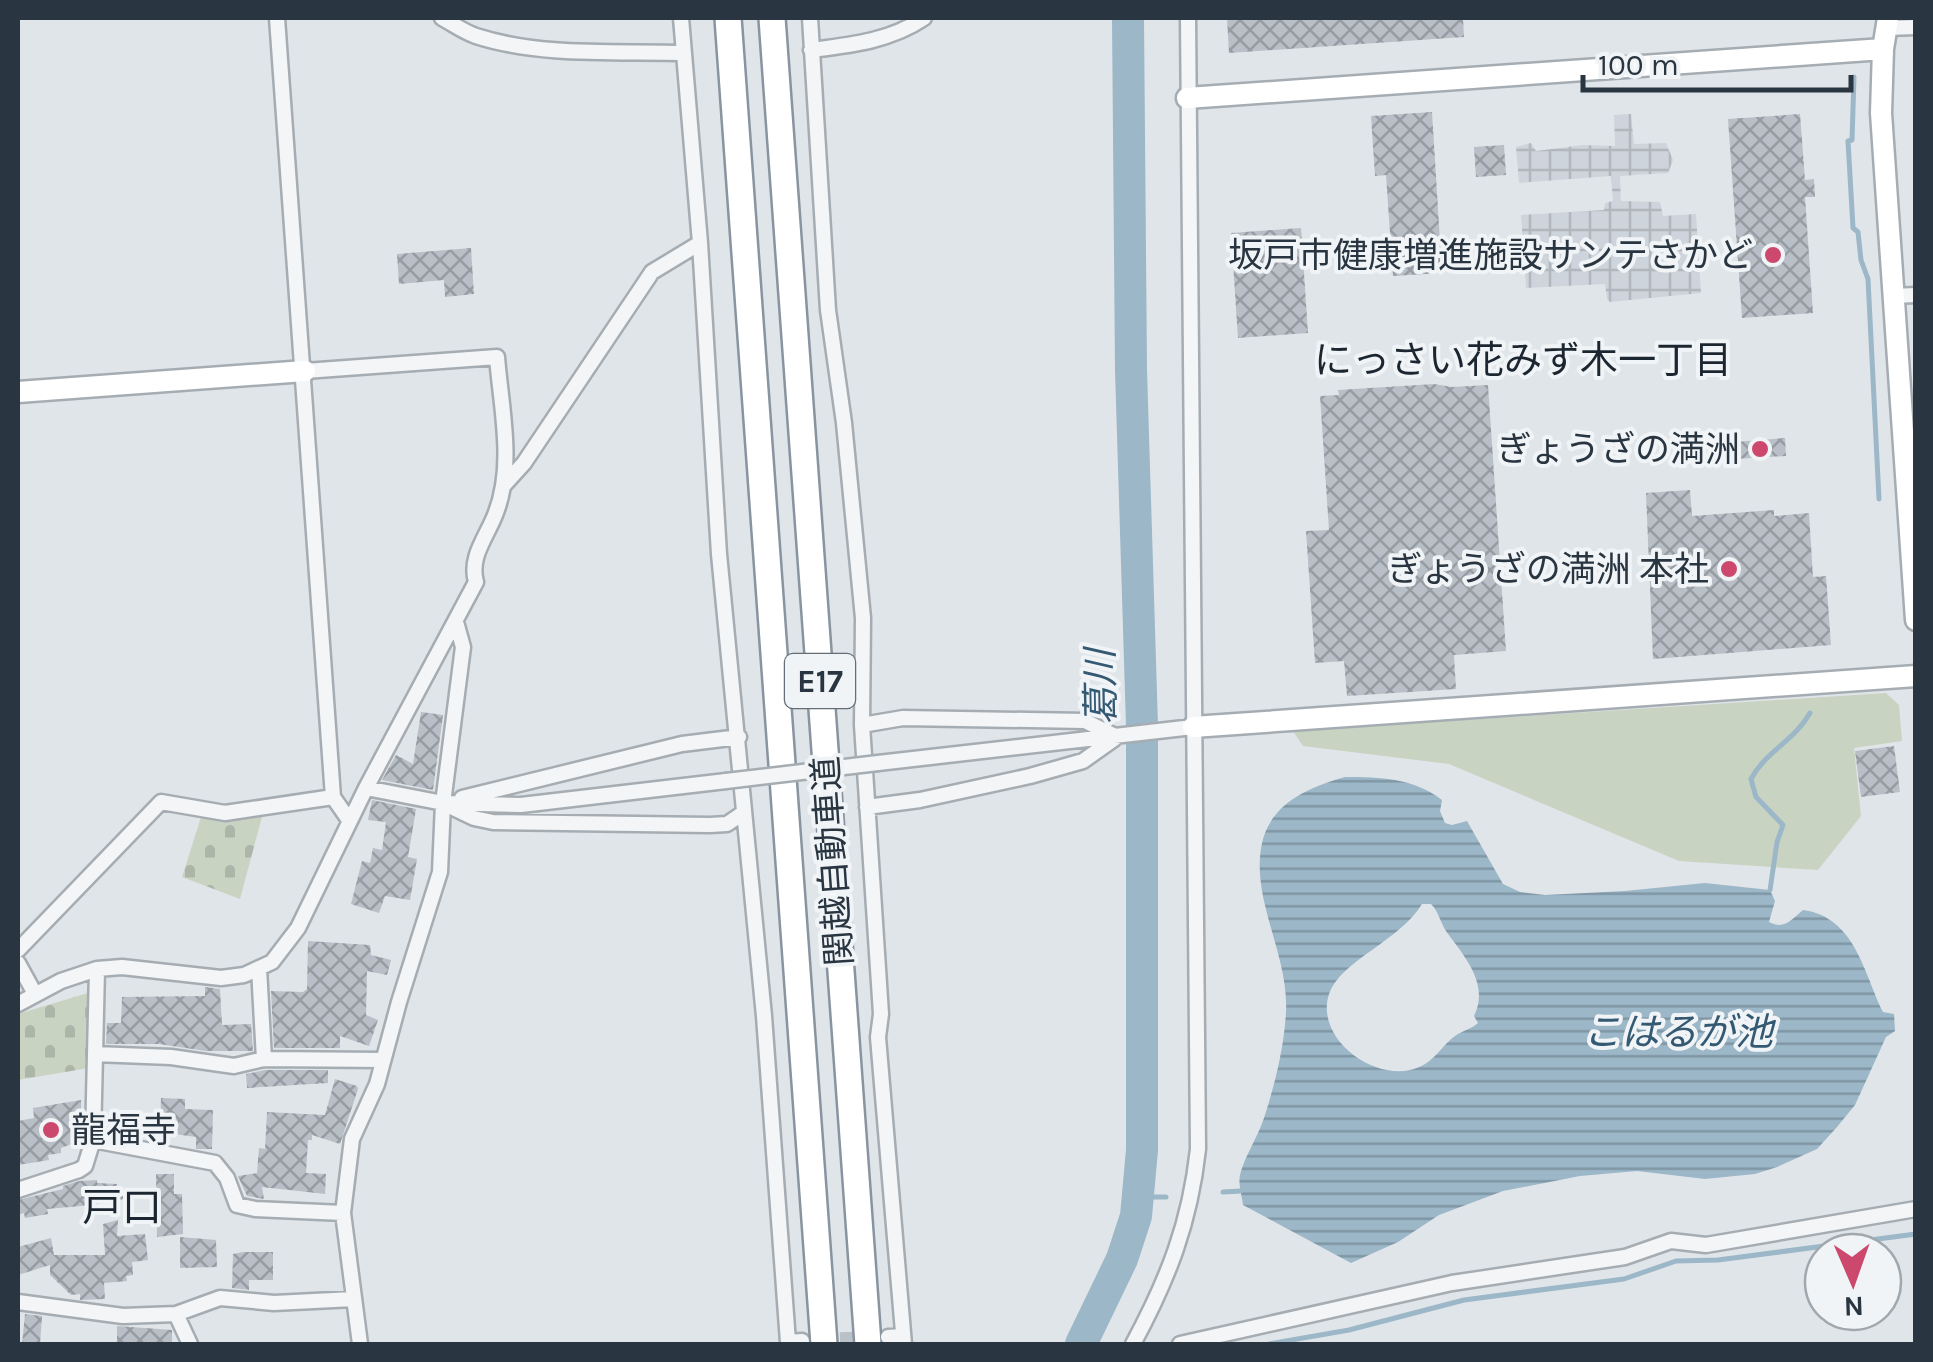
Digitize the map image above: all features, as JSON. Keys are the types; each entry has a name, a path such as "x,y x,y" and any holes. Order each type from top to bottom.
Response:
{"highway":[{"name":"関越自動車道","path":"728,18 813,1343"},
{"name":"関越自動車道","path":"772,18 891,1340"}],"street":[{"path":"276,18 333,797 349,820"},
{"path":"442,18 474,35 514,44 684,53"},
{"path":"681,18 719,554 764,1016 788,1342 813,1343"},
{"path":"810,18 828,310 844,424 863,618 862,725 880,1001 891,1340"},
{"path":"811,50 892,35 924,18"},
{"path":"1133,1344 1172,1268 1191,1200 1198,1149 1185,729 1188,18"},
{"path":"1187,98 1916,27"},
{"path":"1886,32 1881,113 1916,620"},
{"path":"503,486 524,463 652,272 700,244"},
{"path":"1892,296 1916,295"},
{"path":"18,392 498,357 506,464 496,513 477,552 473,569 476,582 349,820 298,928 272,962 244,975 221,978 97,969 61,981 18,1004"},
{"path":"360,1344 342,1212 352,1140 377,1084 440,872 443,803 463,648 456,622"},
{"path":"366,788 443,803 521,805 1185,729 1916,676"},
{"path":"862,725 904,718 1085,721 1119,736"},
{"path":"867,808 993,784 1083,761 1119,736"},
{"path":"443,803 682,744 739,737"},
{"path":"18,950 160,802 226,813 333,797"},
{"path":"443,803 474,818 493,822 692,826 727,824 744,814"},
{"path":"18,963 35,994"},
{"path":"259,968 264,1059"},
{"path":"18,1190 85,1166 94,1140 97,969"},
{"path":"95,1054 171,1057 234,1066 264,1059 384,1060"},
{"path":"94,1140 215,1163 227,1178 238,1205 342,1212"},
{"path":"1180,1344 1452,1283 1625,1257 1671,1241 1706,1244 1916,1209"},
{"path":"18,1302 123,1316 176,1314 220,1298 274,1304 354,1299"},
{"path":"176,1314 190,1344"}],"shaded area":[{"path":"1631,114 1634,144 1666,143 1673,160 1668,173 1620,176 1621,201 1660,202 1663,216 1696,214 1701,293 1610,302 1605,284 1526,288 1521,215 1604,210 1605,203 1613,201 1611,176 1519,183 1516,147 1531,143 1536,151 1583,145 1615,146 1614,115"}],"green space":[{"path":"1886,693 1899,705 1902,741 1854,748 1861,816 1818,870 1679,861 1449,764 1303,746 1293,731"},
{"path":"202,814 262,817 240,899 182,877"},
{"path":"91,992 89,1068 18,1080 18,1014"}],"water":[{"name":"こはるが池","path":"1345,777 1408,783 1442,800 1440,811 1445,823 1467,821 1503,884 1520,892 1545,895 1705,883 1770,890 1775,901 1769,922 1774,924 1783,924 1803,910 1835,923 1855,949 1883,1012 1894,1014 1895,1031 1886,1037 1855,1105 1817,1149 1755,1174 1705,1179 1637,1171 1580,1176 1503,1191 1439,1215 1398,1242 1351,1263 1243,1205 1240,1175 1272,1092 1286,1012 1282,968 1261,882 1263,839 1285,805 1307,791","holes":["1422,904 1431,904 1473,971 1479,993 1474,1016 1478,1023 1452,1038 1419,1067 1394,1071 1378,1068 1349,1052 1338,1039 1330,1025 1329,994 1345,971 1400,929"]}],"building":[{"path":"1227,18 1463,18 1464,37 1229,53"},
{"path":"1432,112 1442,273 1393,276 1386,175 1375,176 1371,116"},
{"name":"坂戸市健康増進施設サンテさかど","path":"1800,114 1805,180 1814,179 1815,197 1805,197 1813,313 1742,318 1728,119"},
{"path":"1504,145 1506,175 1476,177 1474,147"},
{"path":"1301,228 1308,333 1238,338 1231,233"},
{"path":"471,248 474,294 445,297 444,280 399,284 397,254"},
{"path":"1488,385 1506,651 1454,655 1456,689 1347,696 1344,661 1315,663 1306,531 1329,530 1320,396 1339,395 1338,390"},
{"name":"ぎょうざの満洲","path":"1785,438 1786,456 1735,459 1734,442"},
{"name":"ぎょうざの満洲 本社","path":"1690,490 1692,516 1774,510 1774,516 1809,513 1813,577 1826,576 1831,645 1653,659 1646,493"},
{"path":"421,712 443,715 433,790 382,780 396,755 413,764"},
{"path":"1894,746 1900,792 1861,797 1855,751"},
{"path":"372,800 416,809 408,857 417,859 410,900 385,896 379,913 351,904 362,861 370,863 373,848 382,850 386,822 368,820"},
{"path":"308,941 370,945 371,955 391,960 387,975 367,971 366,1015 378,1020 369,1046 340,1036 340,1048 274,1048 271,991 307,989"},
{"path":"205,987 220,989 222,1025 251,1024 253,1051 106,1044 107,1023 121,1023 122,997 205,996"},
{"path":"265,1070 328,1070 328,1083 247,1088 246,1074"},
{"path":"335,1079 358,1089 340,1144 312,1135 312,1140 308,1140 306,1173 326,1174 325,1194 262,1187 264,1199 247,1196 238,1176 257,1173 259,1148 265,1149 267,1112 325,1115"},
{"path":"161,1098 185,1099 185,1109 213,1110 212,1149 196,1149 196,1137 160,1132"},
{"name":"龍福寺","path":"81,1100 82,1140 61,1148 61,1153 48,1155 49,1160 18,1165 18,1121 34,1118 33,1108"},
{"path":"156,1174 174,1174 174,1194 182,1194 183,1234 157,1237"},
{"path":"79,1181 117,1184 116,1189 144,1190 144,1195 47,1209 48,1214 25,1218 24,1213 18,1215 18,1200"},
{"path":"118,1220 117,1236 145,1234 148,1260 132,1262 133,1275 126,1276 127,1281 104,1283 105,1299 80,1300 80,1294 71,1295 50,1275 50,1265 18,1275 18,1247 51,1238 54,1255 105,1255 103,1224"},
{"path":"180,1237 216,1240 217,1267 180,1268"},
{"path":"273,1252 273,1280 249,1280 249,1290 232,1288 233,1254"},
{"path":"25,1314 42,1316 40,1344 22,1344"},
{"path":"117,1326 172,1330 172,1344 117,1344"}],"waterway":[{"name":"葛川","path":"1081,1344 1122,1259 1136,1216 1142,1150 1142,726 1131,370 1128,18"},
{"path":"1854,77 1852,140 1848,141 1853,228 1858,232 1868,279 1879,499"},
{"path":"1770,890 1783,825 1756,797 1751,779 1810,713"},
{"path":"1223,1192 1241,1191"},
{"path":"1138,1197 1166,1197"},
{"path":"1269,1344 1349,1330 1464,1300 1624,1279 1676,1261 1718,1260 1916,1234"}],"tunnel":[{"path":"819,1340 872,1338"}],"place":[{"name":"坂戸市健康増進施設サンテさかど","path":"1773,255"},
{"name":"ぎょうざの満洲","path":"1760,449"},
{"name":"ぎょうざの満洲 本社","path":"1729,569"},
{"name":"龍福寺","path":"51,1130"}],"district":[{"name":"にっさい花みず木一丁目","path":"1523,360"},
{"name":"戸口","path":"122,1207"}]}
